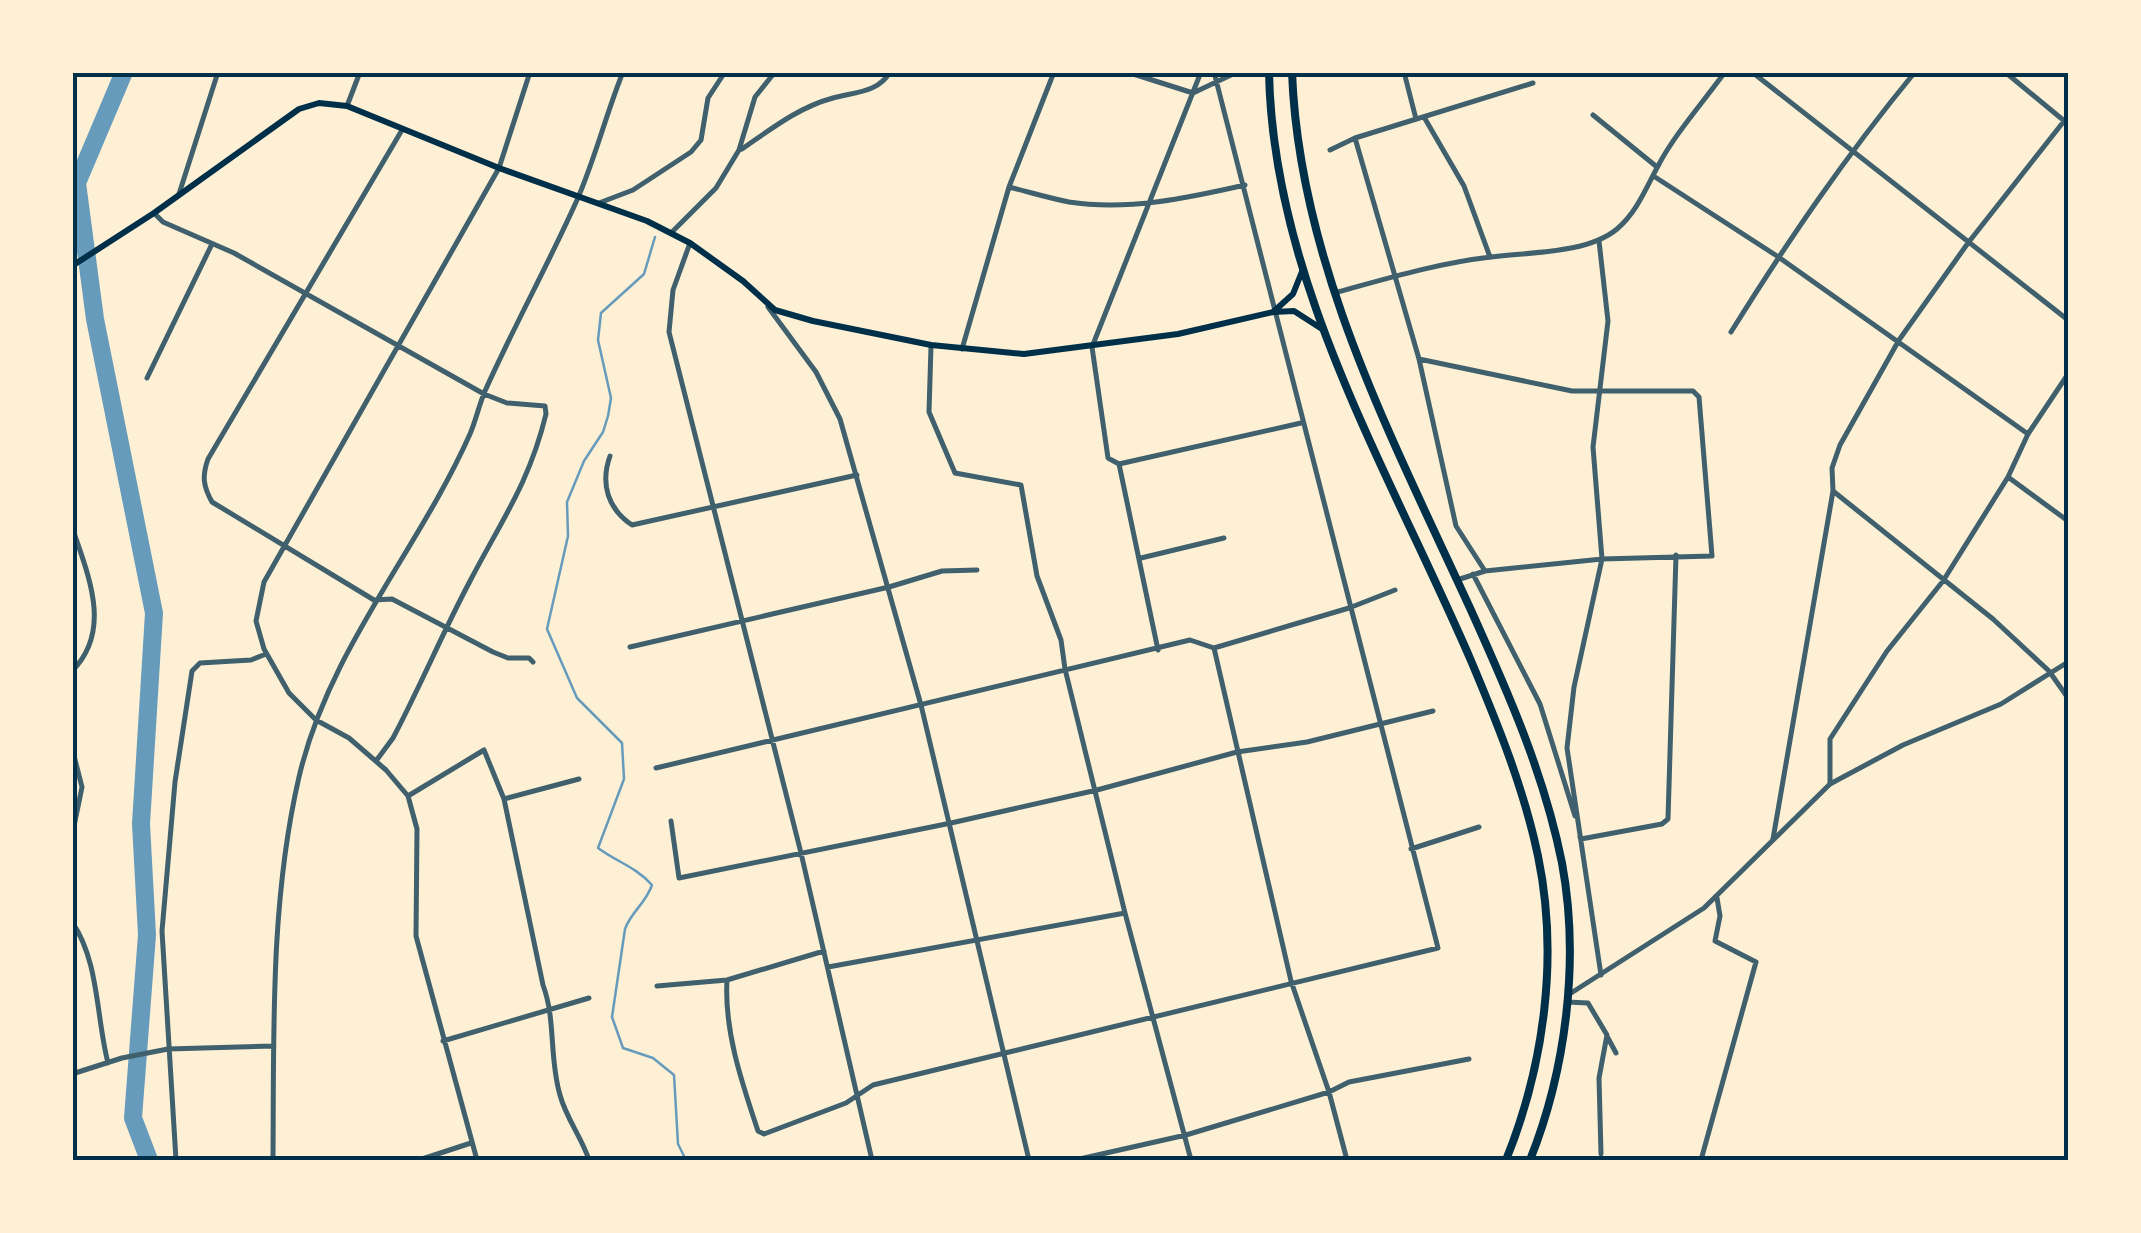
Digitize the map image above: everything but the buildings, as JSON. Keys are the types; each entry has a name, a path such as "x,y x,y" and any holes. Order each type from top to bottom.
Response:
{"main road":[{"path":"1269,72 1270,110 1303,270 1325,332 1485,695 1511,761 1538,860 1546,921 1547,988 1520,1126 1506,1160"},
{"path":"1292,72 1292,100 1312,215 1334,294 1518,719 1552,816 1569,919 1567,998 1562,1041 1542,1130 1530,1160"},
{"path":"72,266 178,197 289,116 319,103 347,106 671,232 742,281 775,310 813,320 962,350 1024,354 1178,334 1274,312 1294,311 1307,316 1325,332"},
{"path":"1274,312 1294,294 1303,270"}],"street":[{"path":"178,197 218,72"},
{"path":"347,106 360,72"},
{"path":"478,1160 416,936 418,829 408,796 376,761 349,738 316,720 289,693 266,654 256,621 264,582 499,168 530,72"},
{"path":"274,1160 274,987 290,825 316,720 374,600 422,525 471,432 484,394 578,196 623,72"},
{"path":"598,203 633,190 691,152 701,140 708,98 724,72"},
{"path":"671,232 716,188 740,150 755,97 775,72"},
{"path":"740,150 803,108 864,92 886,79 890,72"},
{"path":"962,350 1009,187 1054,72"},
{"path":"1127,72 1193,93 1231,75"},
{"path":"1201,72 1092,347 1108,458 1119,464 1302,423"},
{"path":"727,980 738,1072 758,1131 764,1134 846,1103 873,1085 1438,948 1214,72"},
{"path":"1404,72 1416,120"},
{"path":"1334,294 1392,276 1490,256 1526,255 1600,240 1636,208 1657,167 1726,72"},
{"path":"1752,72 2068,320"},
{"path":"1732,332 1852,148 1915,72"},
{"path":"1772,844 1833,491 1832,468 1840,445 1900,340 1968,243 2067,120 2005,72"},
{"path":"1330,150 1356,138 1533,84"},
{"path":"1594,115 1657,167"},
{"path":"1424,117 1464,186 1490,256"},
{"path":"402,130 208,459 204,488 212,502 374,600 392,599 508,658 521,656 532,662"},
{"path":"1356,138 1392,276 1419,359 1456,526 1485,570"},
{"path":"1655,176 1900,340 2028,434"},
{"path":"1009,187 1071,202 1134,205 1245,185"},
{"path":"154,213 163,222 212,244 484,394 507,403 545,406 529,473 393,738 376,761"},
{"path":"1600,240 1608,321 1592,447 1602,560 1574,687 1568,748 1601,975"},
{"path":"147,378 212,244"},
{"path":"690,244 674,290 669,332 801,853 872,1160"},
{"path":"766,304 816,372 840,420 890,587 1029,1160"},
{"path":"932,345 928,412 956,473 1021,485 1037,576 1061,640 1124,913 1191,1160"},
{"path":"1419,359 1572,391 1693,391 1699,396 1712,556 1676,555 1485,570 1457,580"},
{"path":"1830,784 1830,739 1886,651 1943,581 2008,477 2028,434 2068,374"},
{"path":"610,456 606,481 611,504 618,515 632,524 856,475"},
{"path":"1119,464 1158,650"},
{"path":"2008,477 2068,521"},
{"path":"1833,491 1992,619 2050,671 2068,698"},
{"path":"72,527 96,623 90,648 72,671"},
{"path":"1141,558 1224,538"},
{"path":"1581,840 1662,824 1668,819 1676,555"},
{"path":"630,647 890,587 942,571 977,570"},
{"path":"1473,574 1540,704 1581,840"},
{"path":"656,768 1190,640 1214,648 1395,590"},
{"path":"1214,648 1291,981 1329,1092 1347,1160"},
{"path":"176,1160 175,1111 165,1050 162,931 175,782 192,670 200,662 251,660 266,654"},
{"path":"1567,998 1691,919 1717,898 1830,784 1903,745 2001,704 2068,662"},
{"path":"670,821 679,878 950,824 1237,752 1307,742 1433,711"},
{"path":"72,748 82,787 72,836"},
{"path":"408,796 484,750 504,799 543,985 552,1008 553,1053 560,1096 589,1160"},
{"path":"504,799 579,778"},
{"path":"1412,849 1479,827"},
{"path":"1701,1160 1756,962 1715,941 1720,916 1717,898"},
{"path":"828,967 1124,913"},
{"path":"72,922 92,965 108,1062"},
{"path":"656,986 727,980 824,951"},
{"path":"443,1042 589,998"},
{"path":"1567,998 1588,1003 1616,1053"},
{"path":"1601,1154 1598,1078 1607,1035"},
{"path":"72,1074 165,1050 274,1046"},
{"path":"1075,1160 1186,1134 1329,1092 1348,1082 1469,1059"},
{"path":"420,1160 471,1144"}],"waterway":[{"path":"124,72 77,183 95,319 154,613 141,824 147,935 133,1118 149,1160"},
{"path":"655,237 644,274 601,313 598,340 611,398 608,416 567,502 568,536 547,629 577,698 622,743 624,779 598,848 652,885 625,929 612,1017 623,1048 653,1058 674,1075 678,1144 686,1160"}]}
